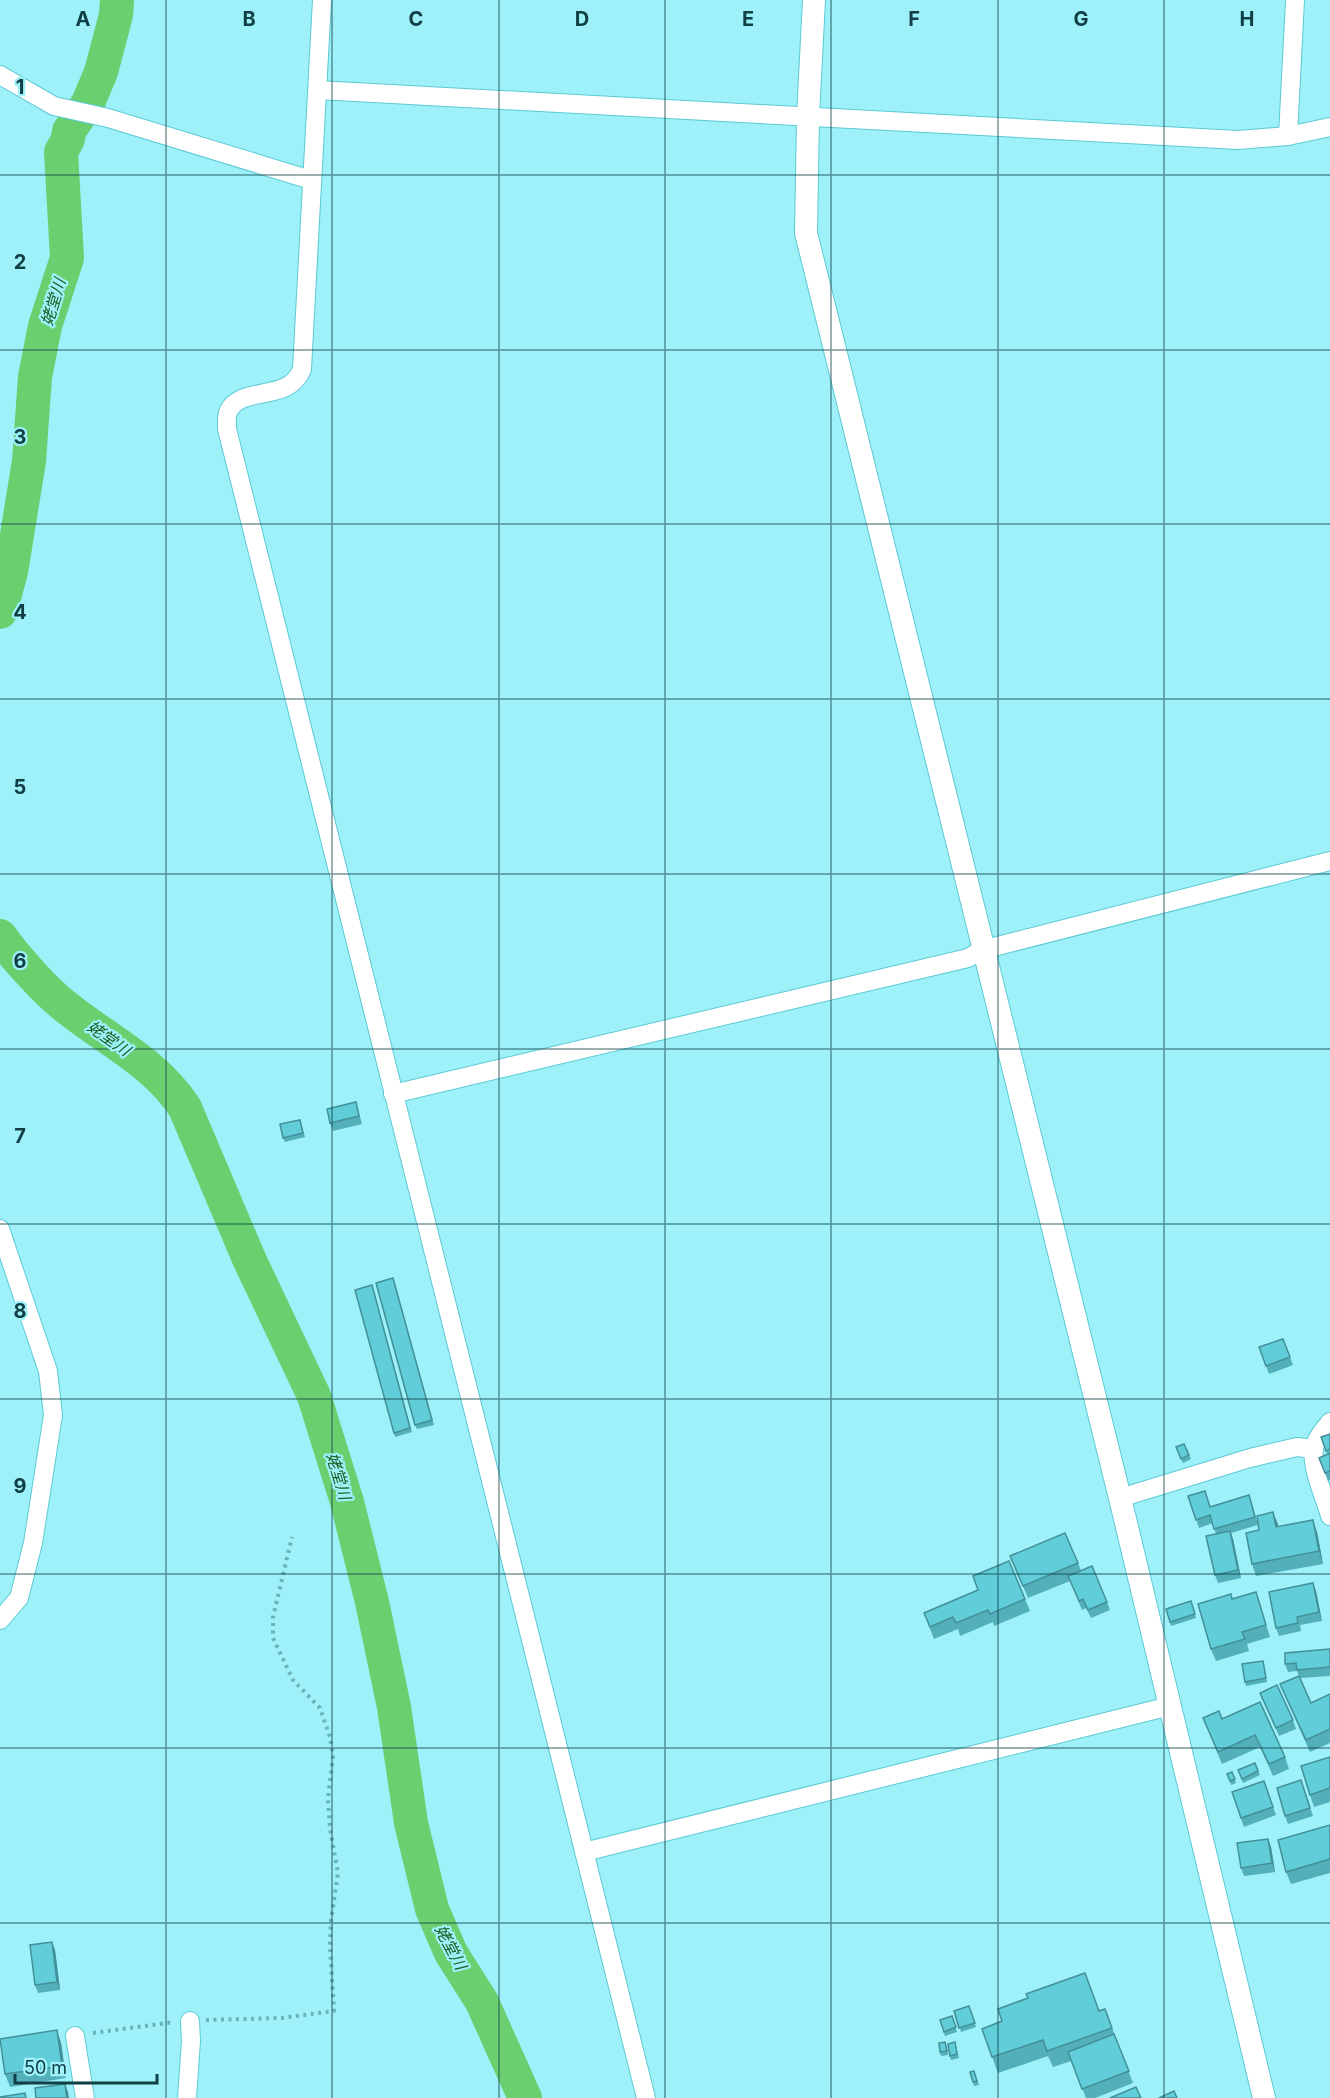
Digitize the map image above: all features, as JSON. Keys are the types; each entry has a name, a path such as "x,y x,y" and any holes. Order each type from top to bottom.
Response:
{"street":[{"path":"322,0 302,369 297,380 288,387 258,394 241,400 231,407 228,412 227,429 646,2098"},
{"path":"814,0 808,116 806,233 982,950 1120,1498 1264,2098"},
{"path":"1288,136 1295,0"},
{"path":"0,75 54,106 108,117 311,180"},
{"path":"318,90 1238,140 1288,136 1330,127"},
{"path":"393,1094 968,958 982,950 1330,861"},
{"path":"0,1229 48,1371 53,1415 33,1543 19,1598 0,1620"},
{"path":"1330,1422 1317,1440 1314,1449 1316,1473 1330,1516"},
{"path":"1120,1498 1276,1451 1297,1447 1314,1449"},
{"path":"584,1852 1170,1706"},
{"path":"187,2098 190,2021"},
{"path":"75,2036 85,2098"}],"path":[{"path":"75,2036 169,2022 281,2018 334,2011 330,1947 331,1920 338,1873 330,1829 328,1799 333,1756 330,1737 320,1708 293,1680 273,1638 273,1617 292,1537"}],"building":[{"path":"356,1102 359,1116 330,1123 327,1109"},
{"path":"300,1120 303,1133 283,1138 280,1124"},
{"path":"393,1278 432,1420 415,1425 376,1283"},
{"path":"372,1285 410,1428 394,1433 355,1290"},
{"path":"1283,1339 1290,1357 1266,1366 1259,1347"},
{"path":"1330,1434 1330,1449 1326,1451 1321,1437"},
{"path":"1184,1444 1189,1455 1181,1459 1176,1447"},
{"path":"1330,1453 1330,1471 1325,1473 1319,1458"},
{"path":"1205,1491 1210,1507 1249,1495 1255,1517 1214,1529 1210,1515 1196,1520 1188,1496"},
{"path":"1273,1512 1276,1527 1313,1520 1319,1551 1252,1564 1246,1533 1259,1530 1257,1516"},
{"path":"1230,1531 1238,1570 1215,1575 1206,1536"},
{"path":"1065,1533 1078,1563 1023,1586 1010,1556"},
{"path":"1009,1561 1025,1599 990,1614 988,1610 956,1623 953,1617 930,1627 924,1613 978,1590 973,1576"},
{"path":"1092,1566 1107,1602 1088,1610 1083,1599 1079,1601 1068,1576"},
{"path":"1313,1583 1319,1612 1297,1617 1298,1623 1276,1628 1269,1592"},
{"path":"1256,1592 1266,1625 1242,1632 1245,1639 1211,1649 1198,1604 1231,1594 1232,1599"},
{"path":"1191,1601 1195,1614 1170,1622 1166,1609"},
{"path":"1330,1649 1330,1667 1297,1670 1296,1663 1285,1664 1285,1653"},
{"path":"1263,1661 1266,1678 1245,1682 1242,1664"},
{"path":"1299,1676 1311,1703 1330,1694 1330,1729 1306,1740 1280,1684"},
{"path":"1277,1685 1293,1720 1276,1728 1260,1693"},
{"path":"1260,1702 1285,1757 1269,1764 1255,1735 1218,1752 1203,1718 1219,1711 1222,1719"},
{"path":"1330,1757 1330,1788 1310,1795 1301,1766"},
{"path":"1255,1763 1258,1771 1242,1779 1238,1770"},
{"path":"1232,1772 1235,1779 1230,1781 1227,1774"},
{"path":"1301,1780 1310,1808 1285,1816 1277,1788"},
{"path":"1264,1781 1273,1807 1241,1818 1232,1792"},
{"path":"1330,1825 1330,1859 1286,1872 1278,1840"},
{"path":"1268,1839 1272,1863 1241,1868 1237,1843"},
{"path":"52,1942 57,1982 35,1985 30,1945"},
{"path":"1085,1973 1099,2011 1105,2009 1112,2028 1047,2051 1043,2040 992,2057 982,2029 1002,2021 998,2009 1028,1998 1026,1994"},
{"path":"969,2006 975,2023 959,2028 954,2011"},
{"path":"952,2016 956,2027 944,2032 940,2020"},
{"path":"57,2030 62,2066 5,2074 0,2039"},
{"path":"1114,2034 1129,2071 1082,2089 1068,2052"},
{"path":"945,2042 947,2051 940,2052 939,2043"},
{"path":"955,2042 957,2054 950,2056 948,2044"},
{"path":"974,2071 977,2081 973,2082 970,2072"},
{"path":"65,2084 67,2098 36,2098 35,2088"},
{"path":"1136,2087 1141,2098 1110,2098"},
{"path":"1174,2091 1177,2098 1159,2098"},
{"path":"25,2093 26,2098 0,2098 0,2097"}],"waterway":[{"name":"姥堂川","path":"0,612 11,572 29,461 35,377 45,326 67,258 61,152 68,139 69,131 88,103 101,72 116,15 117,0"},
{"name":"姥堂川","path":"0,936 49,992 145,1065 160,1078 185,1108 250,1261 314,1396 347,1502 372,1602 394,1707 411,1823 432,1909 451,1953 482,2002 525,2098"}]}
